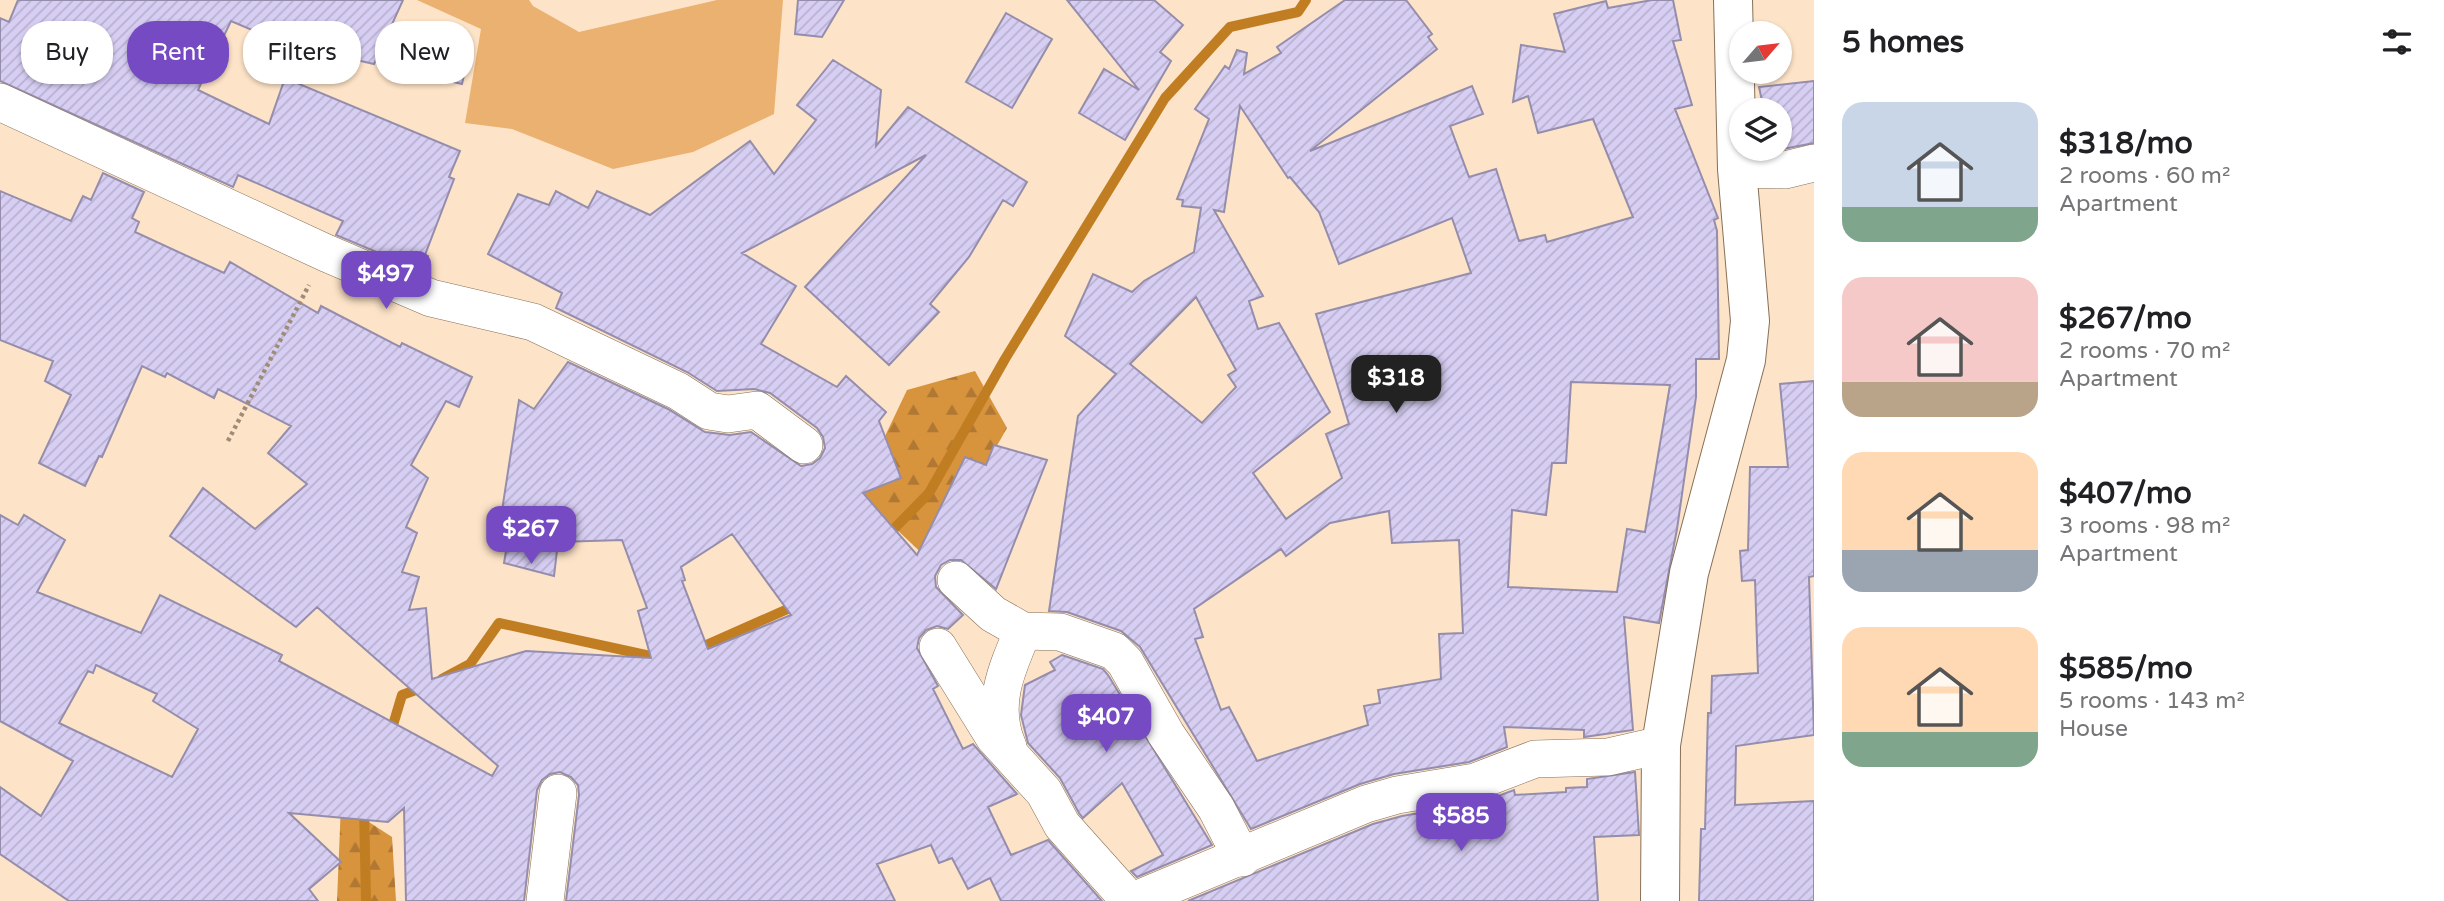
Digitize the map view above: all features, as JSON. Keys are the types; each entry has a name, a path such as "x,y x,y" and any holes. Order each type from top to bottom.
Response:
{"street":[{"path":"1660,901 1661,745 1689,573 1746,360 1750,321 1737,169 1733,0"},
{"path":"0,102 326,253 431,298 533,322 678,391 709,411 728,414 757,410 804,445"},
{"path":"1737,169 1785,170 1814,163"},
{"path":"956,580 993,614 1023,631 1060,632 1114,651 1125,662 1166,734 1216,808 1242,858"},
{"path":"1014,761 1004,737 998,709 1002,684 1023,631"},
{"path":"938,647 986,726 1044,792 1062,825 1132,901 1242,858 1366,804 1397,795 1475,782 1535,759 1608,757 1661,745"},
{"path":"545,901 558,793"}],"path":[{"path":"228,441 326,253"}],"shaded area":[{"path":"417,0 529,0 533,6 579,32 717,0 783,0 774,114 693,152 613,169 512,129 465,123 472,84 474,84 481,29 474,26 474,21 463,21"}],"green space":[{"path":"975,371 1007,428 931,562 851,486 877,453 907,390"},
{"path":"341,804 392,837 396,901 337,901"}],"building":[{"path":"18,0 403,0 393,21 375,21 374,64 361,61 361,21 243,21 243,26 231,21 229,25 229,21 127,21 127,84 201,84 198,90 269,124 283,84 299,84 460,151 449,177 454,179 425,255 428,256 422,271 336,235 343,221 238,175 233,187 0,81 0,18 9,22"},
{"path":"798,0 844,0 822,37 795,34"},
{"path":"1067,0 1154,0 1183,25 1160,52 1171,61 1125,140 1079,113 1104,69 1139,90"},
{"path":"1345,0 1406,0 1432,34 1428,37 1437,49 1310,151 1472,86 1483,114 1450,126 1469,177 1496,169 1519,241 1545,235 1547,242 1633,217 1593,119 1538,133 1528,96 1513,102 1521,45 1565,52 1554,14 1606,1 1608,8 1652,0 1673,0 1681,40 1673,41 1692,105 1675,109 1718,218 1714,220 1717,231 1719,359 1696,359 1696,397 1677,529 1659,623 1624,617 1633,730 1584,737 1584,730 1504,727 1507,747 1469,762 1394,774 1360,784 1251,829 1140,647 1121,631 1067,612 1049,611 1078,416 1116,374 1065,336 1093,274 1132,292 1144,281 1194,252 1201,208 1182,206 1183,200 1177,199 1209,119 1195,109 1225,66 1229,69 1237,50 1247,53 1244,74 1281,53 1277,47","holes":["1240,106 1288,178 1290,177 1319,212 1339,264 1452,218 1471,273 1316,314 1349,424 1326,434 1342,478 1286,519 1253,473 1330,412 1279,323 1258,329 1249,301 1263,296 1214,210 1224,212","1196,297 1236,370 1228,375 1236,387 1202,423 1130,364","1571,382 1670,385 1645,532 1627,529 1617,592 1508,587 1512,510 1546,515 1552,463 1566,463","1389,511 1392,543 1459,540 1463,633 1439,634 1441,679 1378,690 1380,703 1364,706 1368,725 1257,761 1229,707 1221,710 1195,639 1203,637 1194,609 1281,549 1286,556 1330,523"]},
{"path":"1006,13 1052,39 1012,108 966,82"},
{"path":"833,60 881,90 876,146 908,107 1027,182 1013,206 1003,200 969,257 930,304 939,312 889,365 805,287 926,155 742,253 796,286 761,344 837,387 846,376 886,412 879,421 901,478 863,493 917,555 965,457 986,465 994,445 1047,460 996,589 961,560 950,560 941,565 935,576 936,587 963,615 948,629 937,626 926,630 919,638 917,648 938,686 933,689 963,749 973,744 1017,794 988,807 1011,855 1048,840 1102,901 1001,901 990,878 968,889 952,858 939,863 931,845 877,864 895,901 566,901 579,795 578,785 571,777 560,772 550,774 542,780 537,790 524,901 406,901 404,808 388,822 289,813 341,862 309,889 318,901 69,901 0,854 0,787 41,816 73,761 0,721 0,515 18,525 24,515 65,540 37,592 141,633 160,595 282,655 279,661 492,776 498,766 317,607 296,627 170,536 203,488 255,529 307,484 268,453 291,426 218,389 214,398 167,373 165,377 142,366 102,457 99,456 85,486 39,463 71,395 45,381 53,361 0,340 0,191 71,221 83,196 91,200 103,173 144,192 132,218 139,222 135,232 224,273 230,262 318,313 321,306 400,347 402,343 472,377 459,407 446,401 411,465 428,478 406,527 417,533 402,572 419,577 409,610 426,608 432,679 526,651 651,658 638,611 647,608 622,540 558,542 554,576 504,563 507,545 497,543 519,400 534,409 568,362 668,409 705,432 730,435 751,432 801,466 812,464 820,458 825,448 823,437 817,428 770,393 754,389 717,391 687,372 556,308 562,293 488,254 518,194 549,205 556,191 588,208 597,191 650,215 750,141 774,174 816,120 797,105","holes":["732,534 791,615 708,649 682,581 685,580 681,567","96,665 157,694 153,701 198,729 172,777 59,723 88,671 93,673"]},
{"path":"1814,81 1814,143 1792,147 1792,98 1761,98 1759,87"},
{"path":"1814,381 1814,576 1809,577 1814,735 1736,746 1735,805 1814,801 1814,901 1699,901 1701,829 1705,829 1708,713 1711,713 1712,676 1758,673 1755,580 1742,581 1740,551 1748,550 1750,467 1788,467 1780,384"},
{"path":"1062,655 1103,669 1108,675 1212,845 1137,877 1131,871 1163,855 1122,783 1083,818 1079,813 1060,778 1028,743 1021,715 1025,685 1055,670 1050,662"},
{"path":"1635,772 1639,835 1594,837 1598,901 1188,901 1373,824 1402,816 1479,803 1514,790 1515,795 1566,792 1566,788 1587,787 1587,779"}],"waterway":[{"path":"884,539 929,493 1005,359 1165,98 1230,27 1298,12 1306,0"},
{"path":"695,650 799,604"},
{"path":"442,679 470,664 499,623 664,659"},
{"path":"386,731 393,725 402,695 424,687"},
{"path":"364,807 366,901"}]}
